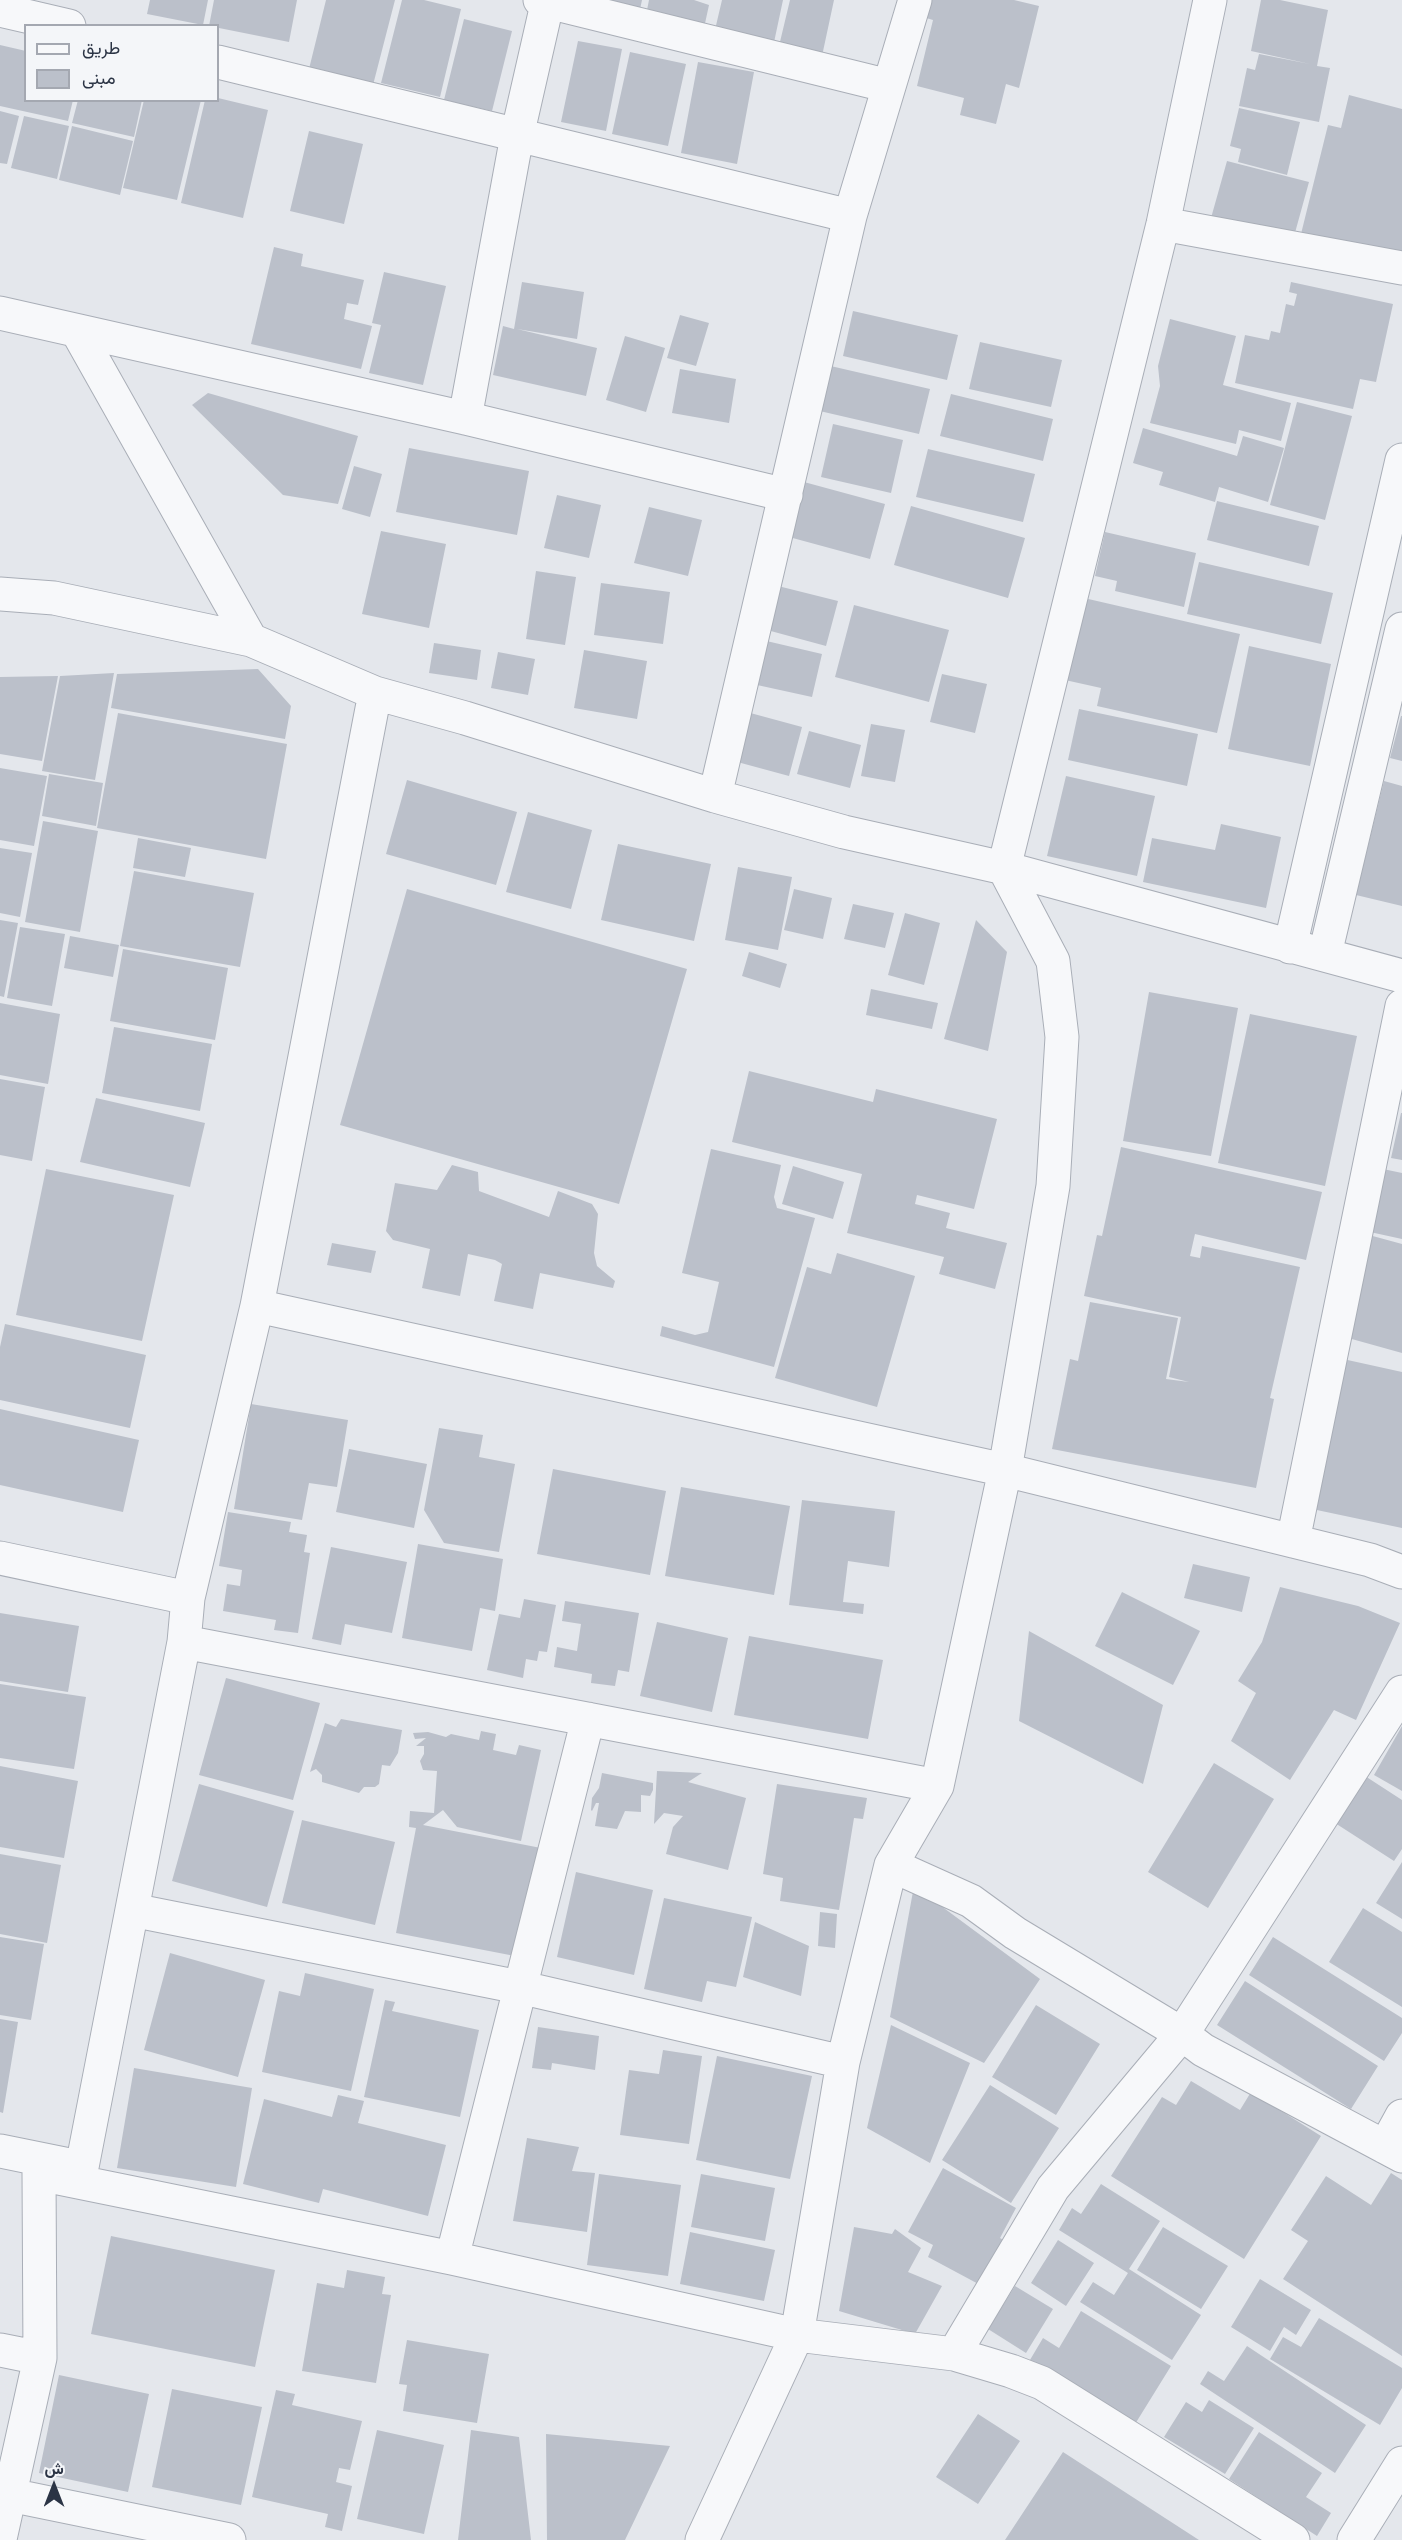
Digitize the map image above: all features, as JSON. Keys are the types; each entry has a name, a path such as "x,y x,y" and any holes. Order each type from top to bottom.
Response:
{"street":[{"path":"715,796 850,216 915,0"},
{"path":"702,2540 796,2335 843,2062 891,1865 937,1786 1005,1470 1053,1186 1062,1037 1053,961 1004,868 1163,224 1210,0"},
{"path":"465,418 545,1 889,86"},
{"path":"0,10 68,17"},
{"path":"219,62 850,216"},
{"path":"1163,224 1402,268"},
{"path":"0,314 465,418 786,495"},
{"path":"77,331 251,640"},
{"path":"1290,947 1402,460"},
{"path":"0,594 54,598 251,640 375,693 465,718 715,796 844,832 1004,868 1290,947 1402,975"},
{"path":"1325,954 1402,628"},
{"path":"82,2167 184,1642 188,1598 256,1306 375,693"},
{"path":"1293,1541 1402,1006"},
{"path":"256,1306 1005,1470 1370,1560 1402,1572"},
{"path":"0,1558 188,1598"},
{"path":"184,1642 937,1786"},
{"path":"954,2354 1053,2188 1182,2034 1402,1692"},
{"path":"452,2258 588,1719"},
{"path":"891,1865 971,1901 1015,1933 1182,2034 1203,2050 1394,2152 1402,2116"},
{"path":"132,1910 519,1987 843,2062"},
{"path":"0,2151 82,2167"},
{"path":"39,2174 82,2167"},
{"path":"39,2174 452,2258 796,2335 954,2354 1042,2383 1293,2540"},
{"path":"0,2539 40,2358 39,2174"},
{"path":"0,2350 40,2358"},
{"path":"1354,2540 1402,2463"},
{"path":"10,2495 229,2540"}],"building":[{"path":"150,0 208,0 203,24 147,14"},
{"path":"214,0 297,0 289,42 219,28 219,24 209,24"},
{"path":"326,0 395,0 373,85 309,69"},
{"path":"402,0 424,0 461,9 440,97 381,83"},
{"path":"582,0 642,0 639,14"},
{"path":"649,0 694,0 709,5 704,28 646,15"},
{"path":"722,0 783,0 773,47 714,34"},
{"path":"790,0 834,0 822,56 779,46"},
{"path":"928,0 1014,0 1039,6 1019,88 1006,84 996,124 960,115 964,98 917,86 933,20 923,17"},
{"path":"1261,0 1280,0 1328,10 1317,66 1330,68 1319,122 1239,106 1247,68 1255,70 1259,54 1310,64 1251,51"},
{"path":"464,19 512,31 492,111 444,100"},
{"path":"578,41 622,49 606,131 561,122"},
{"path":"0,45 24,51 24,102 73,102 68,121 0,106"},
{"path":"630,52 686,64 668,146 612,134"},
{"path":"698,62 754,72 737,164 681,153"},
{"path":"1349,95 1402,109 1402,264 1300,238 1328,125 1341,128"},
{"path":"219,98 268,110 243,218 181,203 205,102 219,102"},
{"path":"77,102 142,102 134,137 72,123"},
{"path":"144,102 201,102 177,200 123,188"},
{"path":"1239,108 1300,122 1287,175 1238,162 1241,149 1230,146"},
{"path":"0,111 19,116 7,164 0,163"},
{"path":"24,116 69,126 57,179 11,168"},
{"path":"72,126 133,141 120,195 59,180"},
{"path":"309,131 363,144 344,224 290,211"},
{"path":"1227,161 1309,182 1293,240 1211,218"},
{"path":"274,247 303,254 301,266 364,280 358,305 347,303 344,319 372,326 361,369 251,344"},
{"path":"384,272 446,286 423,385 369,373 381,325 372,323"},
{"path":"522,282 584,292 577,339 517,329 597,348 586,396 493,375 503,326 514,329"},
{"path":"1291,282 1393,304 1376,382 1360,379 1353,409 1235,383 1245,335 1269,340 1271,331 1280,333 1286,304 1294,306 1297,294 1289,292"},
{"path":"853,311 958,335 947,380 843,356"},
{"path":"680,315 709,323 696,366 667,358"},
{"path":"1170,319 1236,336 1223,385 1291,403 1281,441 1239,430 1236,444 1150,423 1160,386 1158,366"},
{"path":"625,336 665,348 646,412 606,400"},
{"path":"980,342 1062,360 1051,407 969,389"},
{"path":"822,364 930,389 919,434 811,409"},
{"path":"680,369 736,379 729,423 672,413"},
{"path":"208,393 358,436 338,504 283,495 192,405"},
{"path":"951,394 1053,419 1043,461 940,436"},
{"path":"1297,402 1352,416 1325,520 1270,505"},
{"path":"833,424 903,440 891,493 821,477"},
{"path":"1143,428 1237,456 1243,436 1284,448 1268,502 1219,487 1215,502 1159,485 1163,472 1133,463"},
{"path":"409,448 529,471 517,535 396,512"},
{"path":"928,449 1035,474 1023,522 916,497"},
{"path":"354,466 382,474 370,517 342,509"},
{"path":"804,482 885,504 870,559 789,537"},
{"path":"557,495 601,505 589,558 544,548"},
{"path":"1217,501 1319,526 1309,566 1207,540"},
{"path":"911,506 1025,538 1008,598 894,565"},
{"path":"649,507 702,520 688,576 634,563"},
{"path":"381,531 446,544 429,628 362,614"},
{"path":"1105,532 1196,553 1184,607 1115,591 1117,581 1095,576"},
{"path":"1199,562 1333,593 1321,644 1187,614"},
{"path":"536,571 576,577 565,645 526,639"},
{"path":"601,583 670,592 663,644 594,635"},
{"path":"778,586 838,601 826,646 767,630"},
{"path":"1084,598 1240,634 1217,733 1097,706 1101,688 1065,680"},
{"path":"854,605 949,630 929,702 835,677"},
{"path":"758,639 822,654 812,697 748,683"},
{"path":"434,643 481,650 477,680 429,673"},
{"path":"1249,646 1331,664 1310,766 1228,749"},
{"path":"584,650 647,661 637,719 574,708"},
{"path":"498,652 535,659 528,695 491,688"},
{"path":"258,669 291,706 285,739 111,708 117,674"},
{"path":"114,673 95,780 42,771 60,676"},
{"path":"942,674 987,684 975,733 930,722"},
{"path":"58,676 42,761 0,754 0,677"},
{"path":"1079,709 1198,734 1187,786 1068,760"},
{"path":"743,711 802,727 789,776 730,760"},
{"path":"118,713 287,744 266,859 97,828"},
{"path":"1402,716 1402,761 1390,758"},
{"path":"871,724 905,730 895,782 861,776"},
{"path":"809,731 861,745 850,788 797,774"},
{"path":"0,768 47,776 34,846 0,840"},
{"path":"49,774 103,783 96,826 42,816"},
{"path":"1066,776 1155,796 1137,876 1047,856"},
{"path":"407,780 517,812 496,885 386,854"},
{"path":"1384,781 1402,786 1402,906 1356,895"},
{"path":"528,812 592,830 571,909 506,892"},
{"path":"43,821 98,831 80,932 25,922"},
{"path":"1221,824 1281,837 1266,908 1143,882 1152,838 1215,850"},
{"path":"138,838 191,848 185,877 133,868"},
{"path":"618,844 711,864 694,941 601,920"},
{"path":"0,848 32,853 20,917 0,913"},
{"path":"738,867 792,877 778,950 725,940"},
{"path":"134,871 254,893 240,967 120,946"},
{"path":"407,889 687,969 619,1204 340,1125"},
{"path":"794,889 832,898 823,939 784,930"},
{"path":"853,904 894,913 885,948 844,939"},
{"path":"905,913 940,923 924,985 888,975"},
{"path":"0,920 18,923 4,997 0,996"},
{"path":"976,920 1007,952 988,1051 944,1039"},
{"path":"20,927 65,934 52,1006 7,998"},
{"path":"70,936 119,945 113,977 64,968"},
{"path":"123,949 228,968 215,1040 110,1021"},
{"path":"749,952 787,964 780,988 742,976"},
{"path":"871,989 938,1003 932,1029 866,1015"},
{"path":"1149,992 1238,1008 1211,1156 1123,1141"},
{"path":"0,1003 60,1014 48,1084 0,1075"},
{"path":"1250,1014 1357,1036 1325,1186 1218,1163"},
{"path":"114,1027 212,1044 200,1111 102,1093"},
{"path":"749,1071 873,1102 876,1089 997,1119 974,1209 917,1195 915,1204 950,1213 946,1228 1007,1243 995,1289 939,1274 944,1257 847,1233 862,1174 732,1142"},
{"path":"0,1079 45,1087 32,1161 0,1155"},
{"path":"96,1098 205,1123 190,1187 80,1162"},
{"path":"1402,1113 1402,1160 1391,1158"},
{"path":"1121,1147 1322,1192 1306,1260 1195,1234 1190,1256 1200,1258 1202,1246 1300,1267 1270,1398 1274,1399 1256,1488 1052,1449 1070,1359 1078,1361 1090,1302 1178,1318 1166,1379 1189,1382 1169,1377 1181,1317 1084,1296 1097,1235 1102,1236"},
{"path":"711,1149 781,1165 774,1197 777,1208 815,1218 774,1367 660,1336 662,1326 695,1335 708,1332 719,1282 682,1273"},
{"path":"452,1165 478,1172 479,1191 549,1217 558,1191 592,1204 598,1214 594,1253 597,1266 615,1281 613,1288 540,1273 533,1309 494,1301 502,1264 495,1260 468,1254 460,1296 422,1288 430,1249 393,1240 386,1231 395,1183 437,1190"},
{"path":"793,1166 844,1182 833,1219 782,1204"},
{"path":"46,1169 174,1195 142,1341 16,1315"},
{"path":"1383,1169 1402,1173 1402,1239 1370,1232"},
{"path":"1369,1235 1402,1244 1402,1353 1341,1336"},
{"path":"332,1243 376,1251 371,1273 327,1265"},
{"path":"837,1253 915,1276 877,1407 775,1378 807,1267 831,1274"},
{"path":"5,1324 146,1355 130,1428 0,1400 0,1347"},
{"path":"1343,1359 1402,1372 1402,1528 1312,1509"},
{"path":"251,1404 348,1420 337,1487 309,1483 302,1520 234,1509"},
{"path":"0,1409 139,1440 123,1512 0,1485"},
{"path":"439,1428 483,1435 479,1457 515,1464 499,1552 444,1543 424,1510"},
{"path":"349,1449 427,1464 414,1528 336,1512"},
{"path":"553,1469 666,1491 650,1575 537,1554"},
{"path":"681,1487 790,1506 774,1595 665,1576"},
{"path":"802,1500 895,1511 889,1567 848,1561 843,1602 864,1604 863,1614 789,1605"},
{"path":"228,1512 291,1522 289,1532 307,1535 304,1552 310,1553 298,1633 274,1630 276,1620 223,1611 227,1584 240,1586 242,1570 219,1566"},
{"path":"418,1544 503,1559 495,1611 480,1608 472,1651 402,1638"},
{"path":"331,1547 407,1562 392,1633 345,1624 341,1645 312,1639"},
{"path":"1193,1564 1250,1577 1242,1612 1184,1598"},
{"path":"1280,1587 1358,1606 1400,1623 1356,1720 1334,1710 1290,1780 1231,1741 1256,1693 1238,1681 1262,1642"},
{"path":"1122,1592 1200,1631 1173,1685 1095,1646"},
{"path":"524,1599 556,1605 547,1652 539,1651 537,1661 526,1659 523,1678 487,1670 499,1614 520,1618"},
{"path":"565,1601 639,1613 629,1672 618,1670 615,1686 591,1683 592,1674 554,1667 557,1647 577,1651 581,1624 562,1621"},
{"path":"0,1613 79,1626 68,1692 0,1681"},
{"path":"657,1622 728,1638 712,1712 640,1696"},
{"path":"1029,1631 1163,1705 1143,1784 1019,1721"},
{"path":"749,1636 883,1660 868,1739 734,1715"},
{"path":"226,1678 320,1703 293,1800 199,1775"},
{"path":"0,1684 86,1697 74,1769 0,1758"},
{"path":"341,1719 402,1730 398,1753 390,1766 382,1765 379,1784 375,1787 364,1787 359,1793 322,1782 322,1775 316,1769 310,1772 325,1723 336,1727"},
{"path":"1402,1726 1402,1791 1374,1775"},
{"path":"481,1731 496,1734 493,1750 516,1755 519,1745 541,1750 521,1841 457,1827 443,1810 423,1825 541,1848 520,1957 396,1933 416,1828 409,1827 410,1811 434,1813 437,1771 423,1770 420,1761 424,1754 424,1746 416,1746 426,1738 415,1739 413,1733 428,1732 446,1737 451,1734 479,1740"},
{"path":"1214,1763 1274,1799 1208,1908 1148,1872"},
{"path":"0,1766 78,1781 64,1858 0,1847"},
{"path":"657,1771 702,1773 688,1782 746,1798 728,1870 666,1854 673,1827 683,1816 664,1813 654,1824"},
{"path":"602,1773 653,1783 650,1796 641,1795 641,1812 625,1811 617,1829 595,1826 599,1803 596,1803 592,1811 592,1798 599,1788"},
{"path":"1365,1776 1402,1800 1402,1849 1394,1861 1335,1823"},
{"path":"199,1784 294,1811 267,1907 172,1881"},
{"path":"777,1784 867,1798 863,1819 854,1818 839,1910 780,1901 783,1878 763,1874"},
{"path":"302,1820 395,1842 375,1925 282,1903"},
{"path":"0,1854 61,1865 47,1943 0,1934"},
{"path":"1402,1862 1402,1919 1376,1903"},
{"path":"576,1872 653,1890 634,1975 557,1957"},
{"path":"914,1886 1040,1979 984,2063 890,2017"},
{"path":"664,1898 752,1917 736,1987 707,1981 702,2002 644,1989"},
{"path":"1363,1908 1402,1932 1402,2007 1329,1962"},
{"path":"820,1912 837,1914 835,1948 818,1946"},
{"path":"755,1922 809,1946 801,1996 743,1977"},
{"path":"0,1937 44,1944 31,2020 0,2015"},
{"path":"1273,1937 1402,2018 1402,2033 1384,2061 1249,1975"},
{"path":"170,1953 265,1980 238,2077 144,2050"},
{"path":"305,1973 374,1989 351,2091 262,2072 279,1991 300,1996"},
{"path":"1245,1981 1378,2066 1351,2109 1217,2025"},
{"path":"385,2000 395,2002 392,2011 479,2030 460,2117 364,2097"},
{"path":"1036,2005 1100,2044 1056,2115 992,2077"},
{"path":"0,2019 18,2022 3,2113 0,2112"},
{"path":"891,2025 970,2063 930,2163 867,2128"},
{"path":"538,2027 599,2036 595,2070 552,2063 551,2070 532,2068"},
{"path":"663,2050 702,2056 689,2144 620,2135 629,2070 659,2074"},
{"path":"717,2056 812,2076 790,2179 696,2160"},
{"path":"134,2068 252,2088 236,2187 117,2168"},
{"path":"1191,2081 1240,2110 1251,2092 1321,2136 1244,2259 1111,2176 1162,2097 1176,2105"},
{"path":"990,2085 1059,2128 1011,2203 942,2160"},
{"path":"338,2095 364,2101 358,2123 446,2145 428,2216 323,2189 319,2203 243,2184 264,2099 332,2117"},
{"path":"527,2138 579,2147 572,2171 595,2173 587,2232 513,2221"},
{"path":"943,2168 1016,2208 1000,2238 1008,2243 984,2287 928,2257 933,2245 908,2232"},
{"path":"1391,2173 1402,2180 1402,2356 1283,2279 1308,2241 1291,2230 1326,2176 1371,2205"},
{"path":"599,2174 681,2185 668,2276 587,2265"},
{"path":"701,2174 775,2188 765,2241 691,2227"},
{"path":"1101,2184 1160,2221 1129,2269 1201,2315 1172,2360 1080,2302 1093,2282 1114,2295 1128,2273 1059,2230 1072,2208 1081,2214"},
{"path":"854,2227 892,2234 895,2229 921,2248 908,2272 942,2286 915,2334 839,2311"},
{"path":"1163,2227 1228,2266 1201,2309 1137,2270"},
{"path":"690,2232 775,2250 764,2301 680,2284"},
{"path":"111,2236 275,2270 255,2367 91,2334"},
{"path":"1058,2240 1094,2263 1066,2306 1031,2283"},
{"path":"347,2270 385,2277 382,2294 391,2295 376,2383 302,2371 317,2283 344,2288"},
{"path":"1260,2279 1311,2310 1296,2335 1284,2327 1270,2351 1231,2327"},
{"path":"1015,2286 1053,2309 1026,2353 988,2329"},
{"path":"1081,2311 1171,2366 1132,2429 1027,2365 1043,2338 1059,2348"},
{"path":"1319,2318 1402,2368 1402,2388 1380,2425 1270,2359 1283,2337 1301,2347"},
{"path":"407,2340 489,2354 477,2423 403,2411 407,2385 399,2384"},
{"path":"1247,2346 1366,2425 1335,2473 1200,2384 1208,2371 1224,2381"},
{"path":"59,2375 149,2394 128,2492 39,2473"},
{"path":"172,2389 262,2407 241,2505 152,2487"},
{"path":"276,2390 295,2394 292,2405 362,2421 350,2470 339,2468 336,2482 352,2486 342,2531 325,2527 328,2514 252,2497"},
{"path":"1209,2400 1254,2428 1225,2474 1164,2437 1186,2402 1202,2412"},
{"path":"978,2414 1020,2441 978,2504 936,2477"},
{"path":"377,2430 444,2445 424,2534 357,2519"},
{"path":"471,2430 519,2437 531,2540 458,2540"},
{"path":"1259,2432 1322,2473 1306,2497 1331,2513 1317,2536 1229,2479"},
{"path":"546,2434 670,2446 625,2540 547,2540"},
{"path":"1063,2452 1199,2540 1005,2540"}]}
